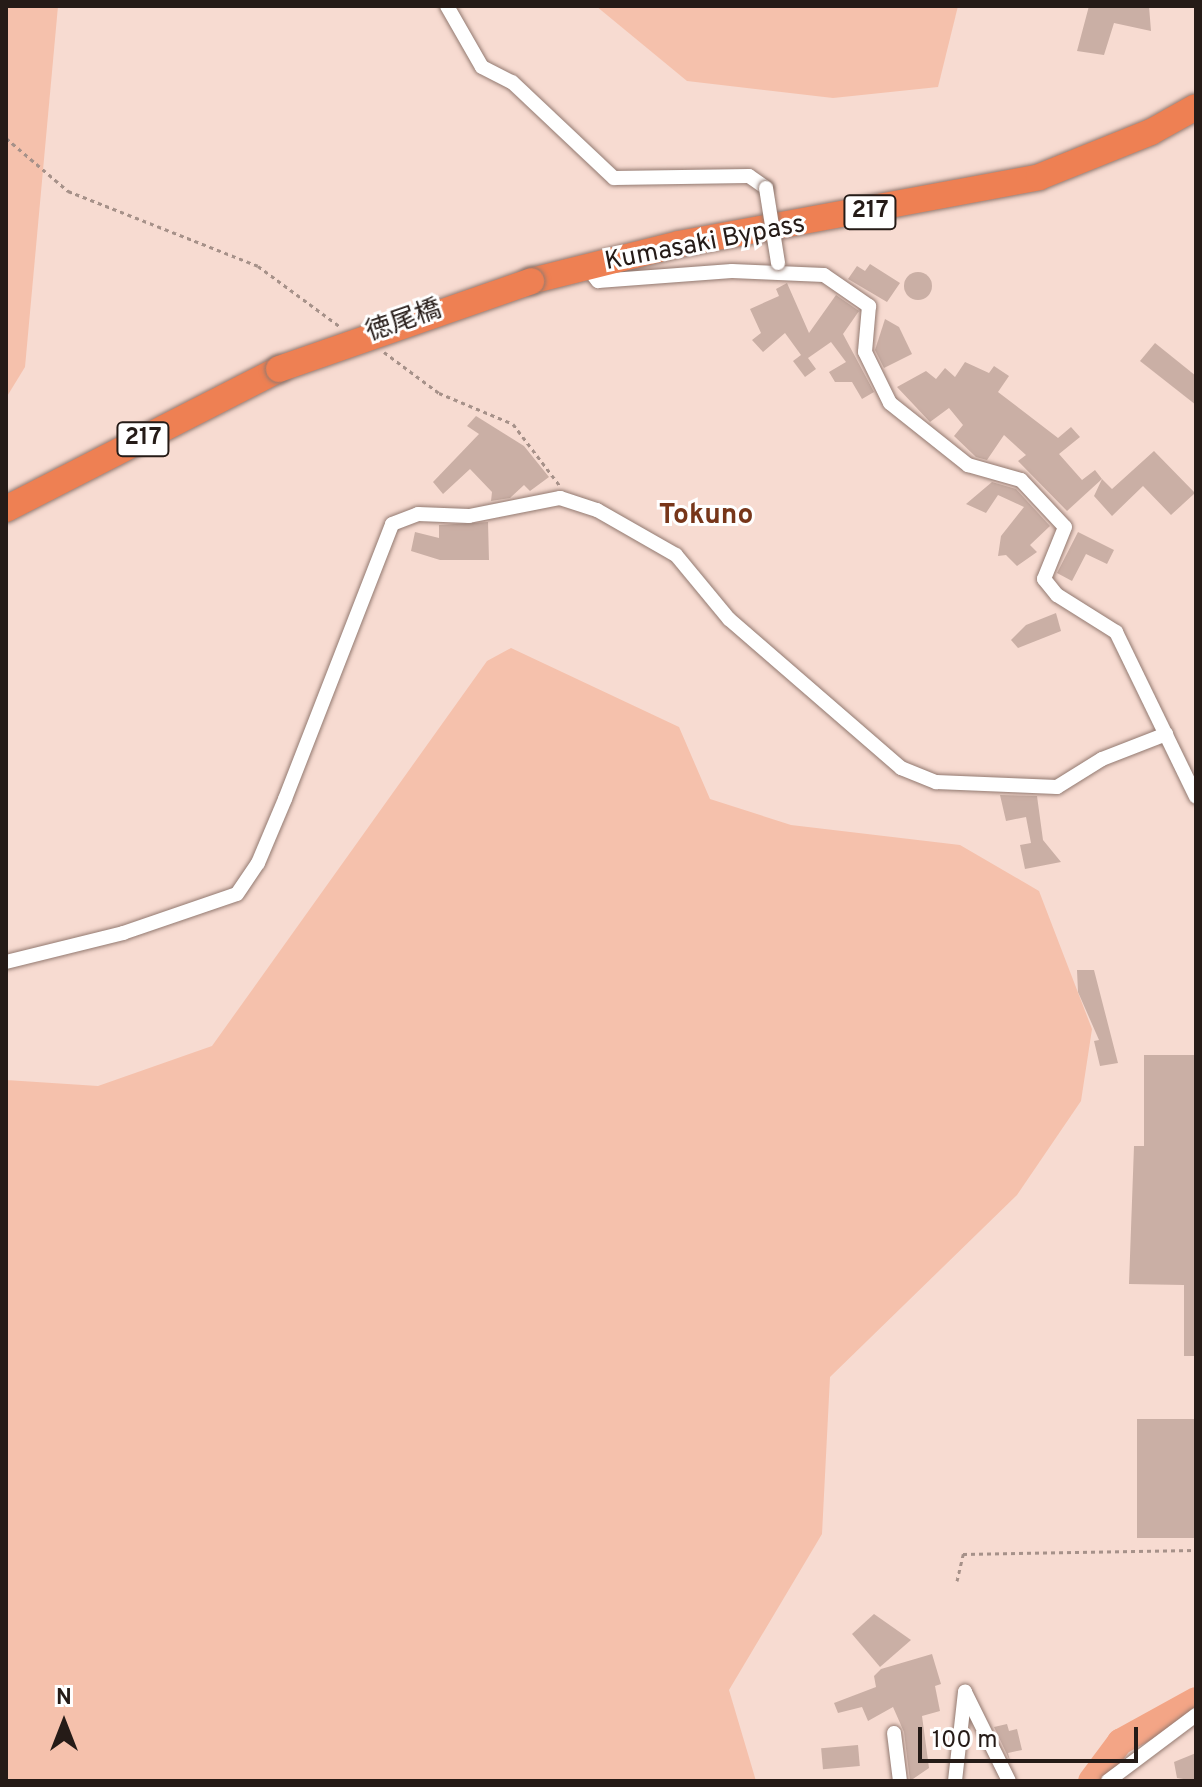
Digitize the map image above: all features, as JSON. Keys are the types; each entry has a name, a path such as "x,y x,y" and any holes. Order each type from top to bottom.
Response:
{"highway":[{"name":"Kumasaki Bypass","path":"531,281 587,267 1039,177 1151,132 1196,107"},
{"name":"徳尾橋","path":"6,509 279,369 531,281"}],"street":[{"path":"447,6 482,67 512,82 614,178 749,176 766,188 779,269"},
{"path":"587,267 598,281 779,269 824,275 869,306 865,352 890,403 968,465 1021,480 1065,527 1044,579 1057,595 1116,632 1166,734 1179,772 1196,797"},
{"path":"6,962 176,917 237,894 258,863 285,799 392,524 418,514 469,516 560,498 597,510 676,555 729,619 901,768 936,782 1057,787 1102,759 1166,734"},
{"path":"955,1781 965,1692 1009,1781"},
{"path":"1108,1781 1196,1715"},
{"path":"894,1733 900,1781"}],"path":[{"path":"6,138 68,191 258,266 341,327"},
{"path":"380,350 439,393 513,424 561,483 560,498"},
{"path":"957,1581 963,1554 1196,1550"}],"shaded area":[{"path":"6,6 58,6 25,367 6,398"},
{"path":"596,6 958,6 938,87 833,98 687,81"},
{"path":"511,648 679,727 710,799 791,825 960,845 1039,891 1092,1029 1081,1101 1017,1195 830,1377 822,1534 729,1690 756,1781 6,1781 6,1080 98,1086 212,1046 487,661"}],"building":[{"path":"1089,6 1149,6 1151,31 1114,23 1104,55 1077,51"},
{"path":"870,264 900,283 887,302 848,279 857,266 865,271"},
{"path":"918,272 928,276 932,286 928,296 918,300 908,296 904,286 908,276"},
{"path":"787,283 809,333 836,295 859,311 843,334 874,392 862,399 852,382 835,382 829,372 846,362 831,342 808,358 816,369 805,377 793,361 801,355 785,333 763,352 752,340 761,333 750,309 779,296 776,289"},
{"path":"885,319 899,327 912,354 884,368 875,350"},
{"path":"1155,343 1196,376 1196,405 1140,361"},
{"path":"965,362 989,373 994,366 1009,376 998,392 1058,438 1071,427 1080,437 1059,454 1082,480 1095,470 1102,479 1067,511 1018,461 1026,455 1004,435 987,460 976,457 954,436 963,425 949,408 930,422 897,387 926,371 936,379 945,368 955,377"},
{"path":"476,416 524,446 549,477 530,491 524,485 510,498 491,501 492,492 470,469 443,494 433,482 479,434 467,426"},
{"path":"1154,451 1195,493 1171,515 1143,486 1112,516 1094,496 1102,479 1112,489"},
{"path":"992,482 1016,489 1050,526 1030,545 1037,552 1017,566 1006,555 998,556 1001,536 1024,507 998,495 986,513 966,504"},
{"path":"488,522 489,560 440,560 411,551 415,532 439,538 439,525"},
{"path":"1078,532 1114,550 1107,564 1086,554 1072,581 1057,573"},
{"path":"1056,613 1061,631 1018,648 1011,640 1026,625"},
{"path":"1000,795 1037,796 1043,840 1061,862 1025,869 1020,845 1031,843 1026,817 1006,821"},
{"path":"1077,970 1094,970 1118,1063 1100,1066 1094,1041 1099,1040 1078,992"},
{"path":"1144,1055 1196,1055 1196,1356 1184,1356 1184,1285 1129,1284 1134,1146 1144,1146"},
{"path":"1137,1419 1196,1419 1196,1538 1137,1538"},
{"path":"874,1614 911,1640 880,1667 852,1634"},
{"path":"932,1654 941,1684 935,1686 940,1711 922,1716 929,1768 910,1781 904,1732 893,1707 868,1721 862,1707 838,1713 834,1703 876,1687 874,1676 881,1669"},
{"path":"1007,1724 1009,1731 1017,1729 1022,1750 1008,1753 1010,1761 994,1727"},
{"path":"858,1745 860,1766 823,1769 821,1748"},
{"path":"1196,1753 1196,1781 1177,1778 1174,1762"}],"waterway":[{"path":"1091,1781 1120,1742 1196,1700"}],"district":[{"name":"Tokuno","path":"706,516"}]}
